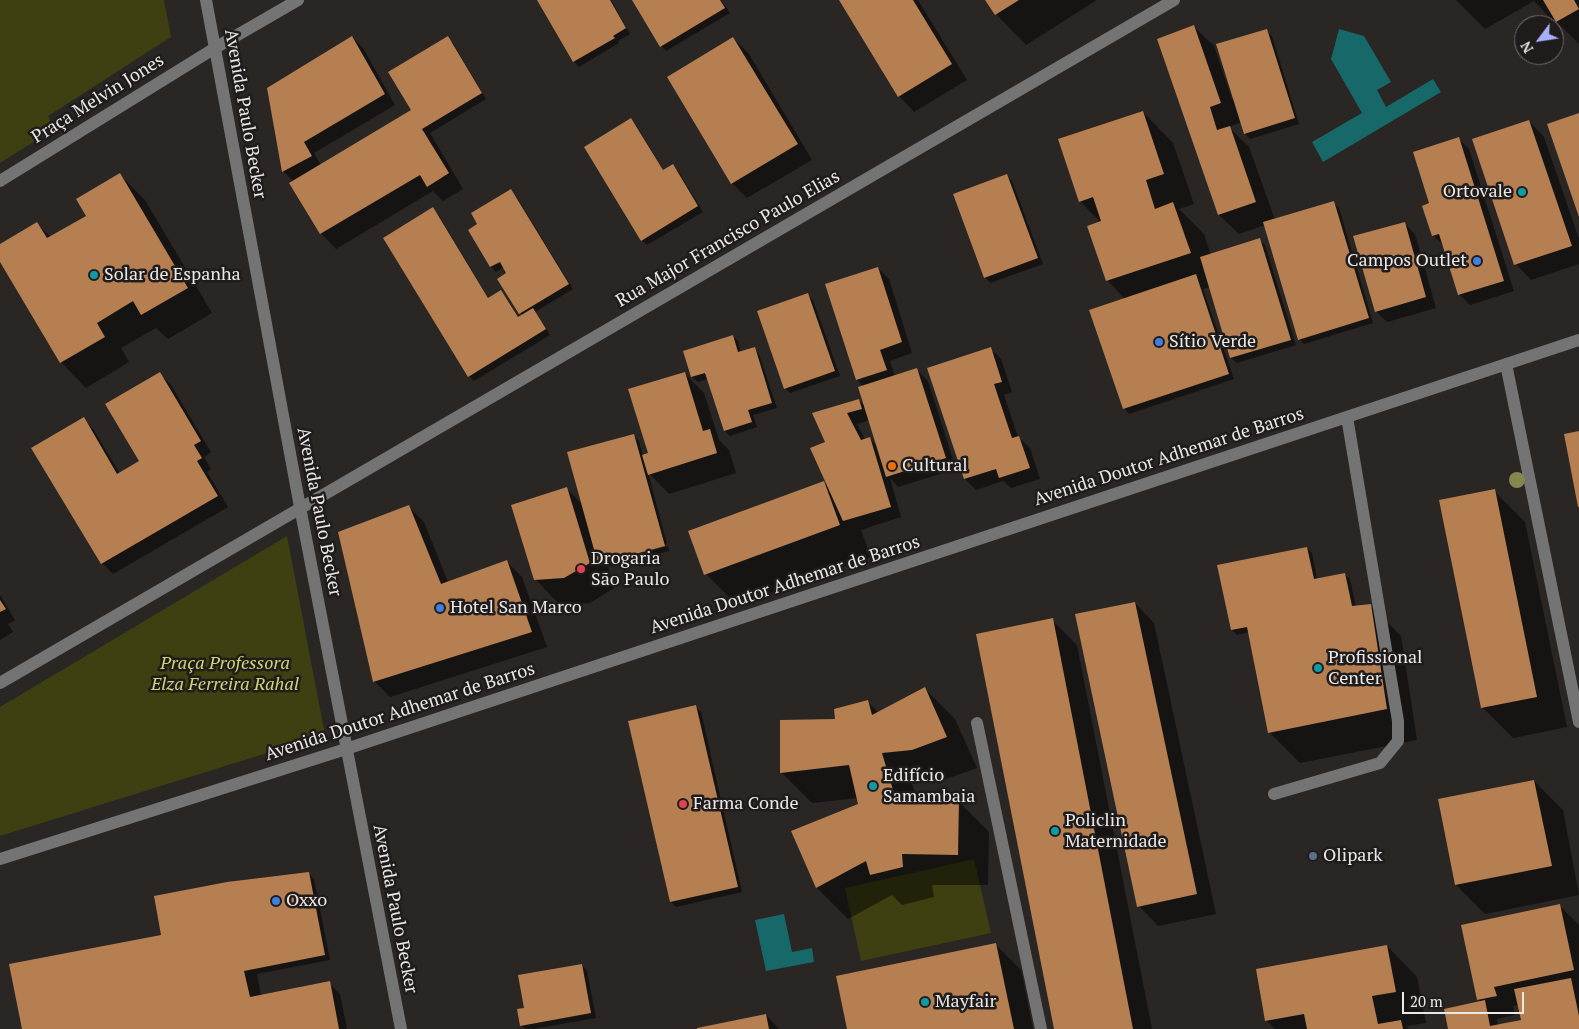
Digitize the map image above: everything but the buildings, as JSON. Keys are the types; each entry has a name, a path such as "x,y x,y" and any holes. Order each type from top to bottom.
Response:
{"street":[{"name":"Avenida Paulo Becker","path":"206,0 300,507 401,1029"},
{"name":"Praça Melvin Jones","path":"0,180 215,48 298,0"},
{"name":"Rua Major Francisco Paulo Elias","path":"300,507 1174,0"},
{"name":"Avenida Doutor Adhemar de Barros","path":"0,859 346,749 1579,340"},
{"path":"1506,364 1579,722"},
{"path":"1274,794 1380,763 1398,741 1398,721 1347,417"},
{"path":"0,683 300,507"},
{"path":"977,723 1041,1029"}],"green space":[{"path":"0,0 164,0 171,37 48,116 54,129 0,163"},
{"name":"Praça Professora Elza Ferreira Rahal","path":"287,536 325,735 0,836 0,707"},
{"path":"974,859 991,933 861,961 845,888"}],"water":[{"path":"1339,29 1364,36 1391,82 1377,90 1386,107 1433,79 1441,92 1323,162 1312,142 1362,113 1331,59"},
{"path":"784,914 792,952 812,948 814,962 766,971 755,920"}],"place":[{"name":"Ortovale","path":"1522,192"},
{"name":"Campos Outlet","path":"1477,261"},
{"name":"Solar de Espanha","path":"94,275"},
{"name":"Sítio Verde","path":"1159,342"},
{"name":"Cultural","path":"892,466"},
{"name":"Drogaria São Paulo","path":"581,569"},
{"name":"Hotel San Marco","path":"440,608"},
{"name":"Profissional Center","path":"1318,668"},
{"name":"Edifício Samambaia","path":"873,786"},
{"name":"Farma Conde","path":"683,804"},
{"name":"Policlin Maternidade","path":"1055,831"},
{"name":"Olipark","path":"1313,856"},
{"name":"Oxxo","path":"276,901"},
{"name":"Mayfair","path":"925,1002"}]}
